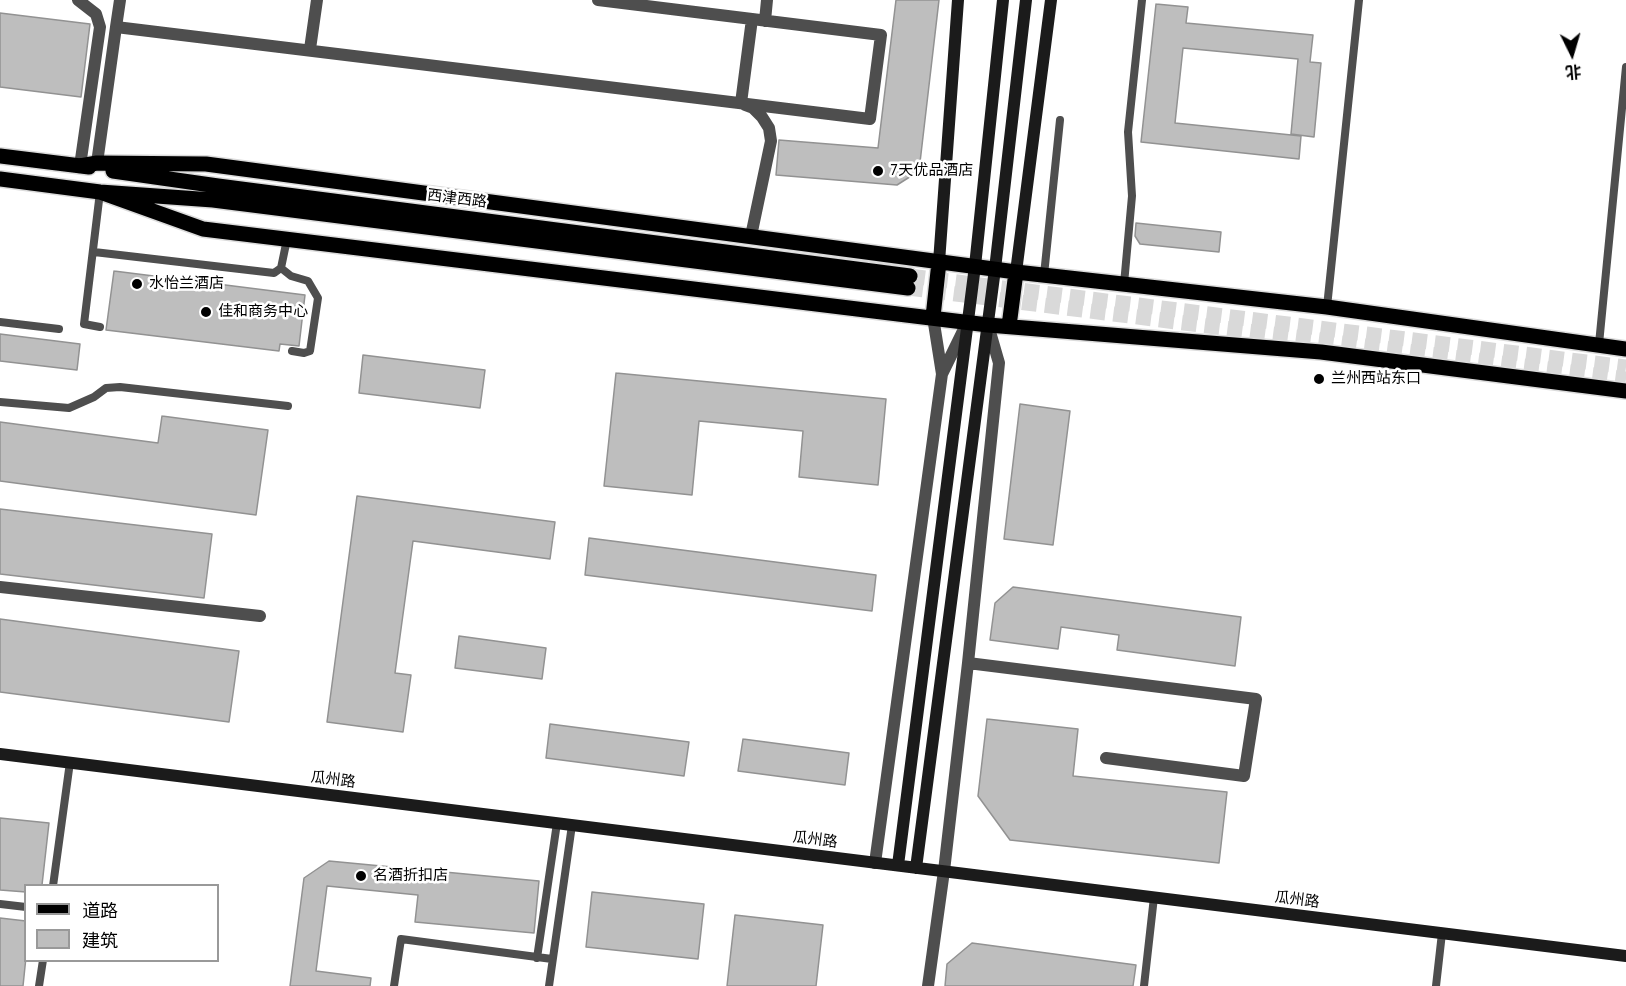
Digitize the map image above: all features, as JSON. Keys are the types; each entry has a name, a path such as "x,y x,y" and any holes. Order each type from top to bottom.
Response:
{"main road":[{"name":"西津西路","path":"0,156 909,282 225,202 100,192 0,179"},
{"path":"81,166 97,163 206,164 1016,272 1327,307 1626,349"},
{"path":"100,192 203,229 967,322 1321,352 1626,391"},
{"path":"933,317 939,262"},
{"path":"1009,326 1016,272"}],"street":[{"path":"75,0 96,14 100,27 81,166"},
{"path":"97,163 120,0"},
{"path":"310,50 316,0"},
{"path":"117,27 870,119 880,35 598,0"},
{"path":"765,21 767,0"},
{"path":"939,262 958,0"},
{"path":"898,866 975,266 1003,0"},
{"path":"916,868 996,269 1026,0"},
{"path":"1016,272 1051,0"},
{"path":"741,103 752,19"},
{"path":"741,103 753,108 762,117 769,128 771,141 751,236"},
{"path":"875,863 942,374 933,317"},
{"path":"942,374 967,322"},
{"path":"928,986 968,663 999,363 988,324"},
{"path":"0,587 260,616"},
{"path":"968,663 1256,699 1244,776 1106,758"},
{"name":"瓜州路","path":"0,754 1626,956"}],"lane":[{"path":"1124,284 1132,196 1128,132 1142,0"},
{"path":"1327,307 1359,0"},
{"path":"1599,344 1626,67"},
{"path":"1044,275 1060,120"},
{"path":"100,192 84,324 100,327"},
{"path":"94,252 274,273 281,268 287,239"},
{"path":"281,268 291,276 308,281 318,298 310,351 292,351"},
{"path":"0,322 59,329"},
{"path":"0,402 69,408 94,397 106,388 120,387 288,406"},
{"path":"53,884 70,762"},
{"path":"537,958 557,823"},
{"path":"549,986 572,825"},
{"path":"1144,986 1154,897"},
{"path":"0,904 24,908"},
{"path":"1436,986 1443,933"},
{"path":"394,986 401,939 552,960"},
{"path":"39,986 43,962"}],"building":[{"path":"896,0 939,0 919,171 897,185 776,175 779,140 878,148"},
{"path":"1156,4 1188,7 1186,23 1313,35 1310,62 1321,63 1314,137 1291,134 1298,59 1183,48 1175,123 1301,136 1299,159 1141,142"},
{"path":"0,13 90,24 81,97 0,87"},
{"path":"1136,223 1221,232 1219,252 1140,244 1135,236"},
{"name":"佳和商务中心","path":"114,271 305,295 299,346 280,344 279,351 106,330"},
{"path":"0,334 80,344 77,370 0,361"},
{"path":"363,355 485,370 480,408 359,393"},
{"path":"616,373 886,399 878,485 799,477 803,431 699,421 692,495 604,486"},
{"path":"1020,404 1070,411 1053,545 1004,539"},
{"path":"162,416 268,430 256,515 0,481 0,422 158,443"},
{"path":"357,496 555,522 550,559 413,541 395,673 411,675 403,732 327,722"},
{"path":"0,509 212,534 204,598 0,574"},
{"path":"589,538 876,575 872,611 585,575"},
{"path":"1013,587 1241,617 1235,666 1117,650 1119,635 1061,627 1058,649 990,640 995,603"},
{"path":"0,619 239,651 229,722 0,692"},
{"path":"459,636 546,648 542,679 455,668"},
{"path":"987,719 1078,729 1073,776 1227,792 1219,863 1010,840 978,796"},
{"path":"550,724 689,742 684,776 546,758"},
{"path":"743,739 849,753 845,785 738,771"},
{"path":"0,818 49,823 42,884 24,884 24,892 0,890"},
{"path":"329,861 539,881 534,933 415,922 418,895 327,886 316,971 371,978 370,986 290,986 304,878"},
{"path":"592,892 704,904 698,959 586,947"},
{"path":"735,915 823,925 816,986 727,986"},
{"path":"0,918 24,921 25,962 23,986 0,986"},
{"path":"972,943 1136,965 1133,986 945,986 947,964"}],"tunnel":[{"path":"910,276 1626,367"},
{"path":"908,288 1626,379"}],"place":[{"name":"7天优品酒店","path":"878,171"},
{"name":"水怡兰酒店","path":"137,284"},
{"name":"佳和商务中心","path":"206,312"},
{"name":"兰州西站东口","path":"1319,379"},
{"name":"名酒折扣店","path":"361,876"}]}
